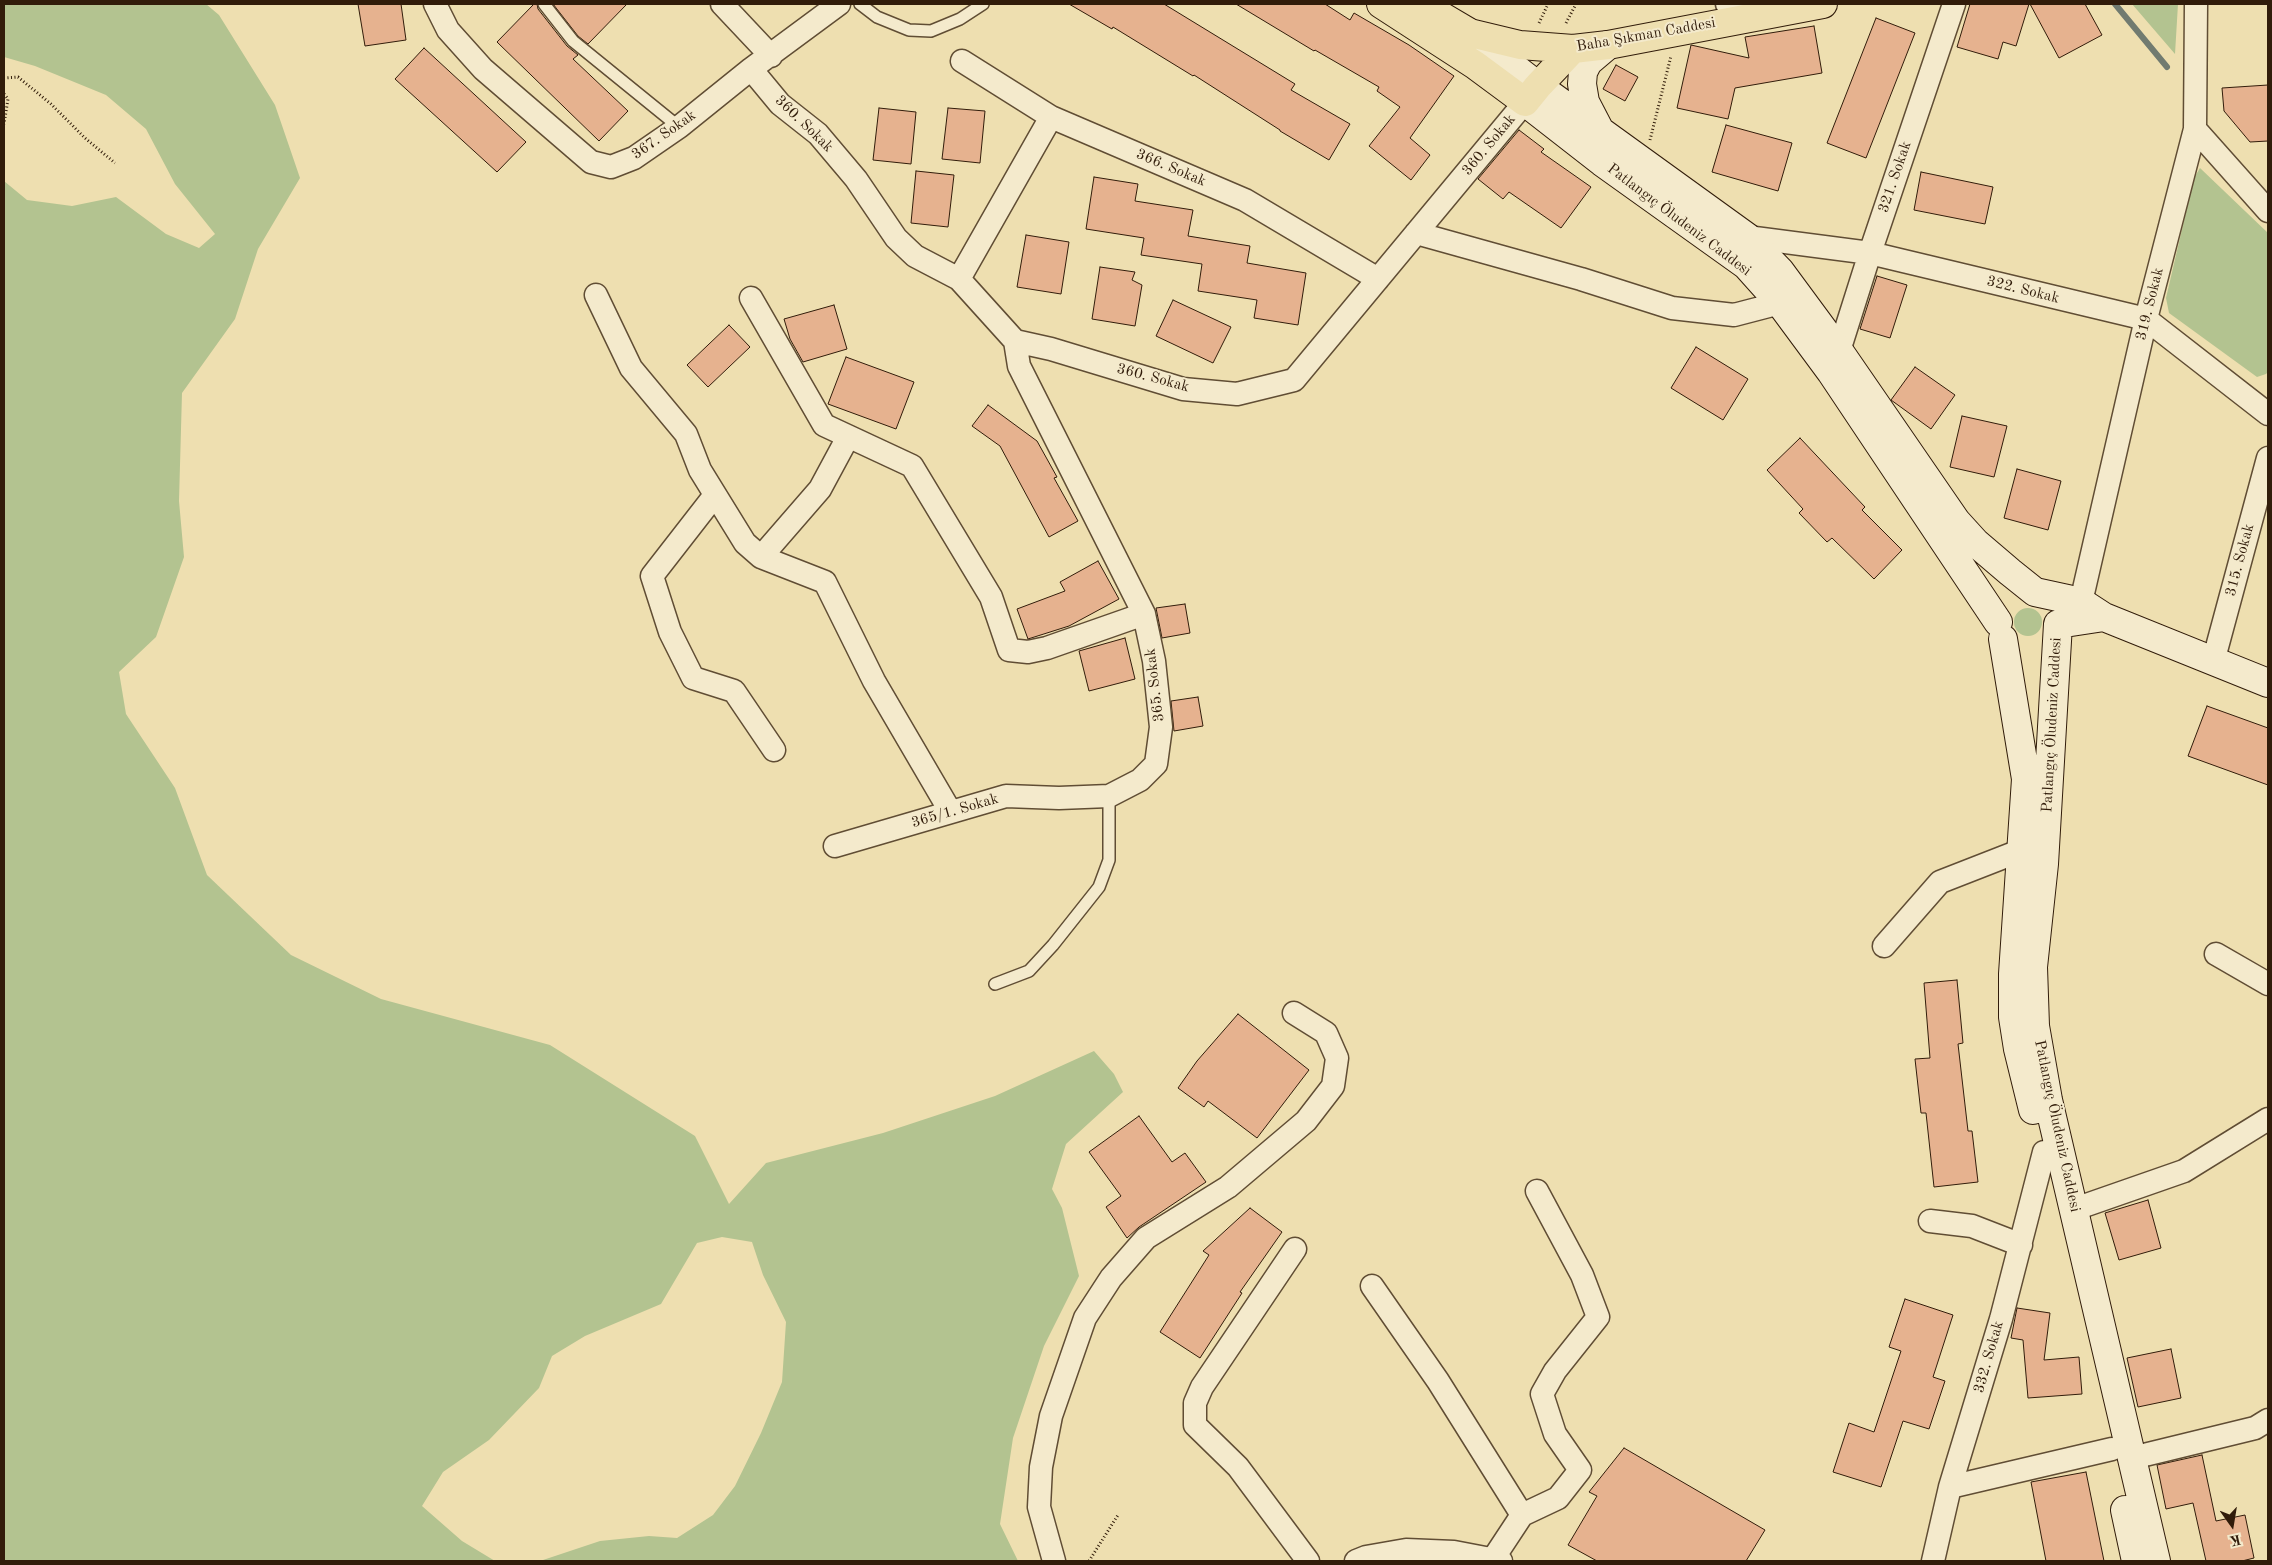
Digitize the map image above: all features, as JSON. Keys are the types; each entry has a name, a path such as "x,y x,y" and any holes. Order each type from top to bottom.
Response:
{"main road":[{"name":"Patlangıç Öludeniz Caddesi","path":"1381,4 1475,64 1600,130 1748,237 1780,271 1839,351 1956,521 1976,543 2035,592"},
{"name":"Patlangıç Öludeniz Caddesi","path":"1421,4 1470,33 1602,162 1746,265 1780,303 1831,372 2016,641 2026,779 2014,958 2013,1017 2018,1049 2122,1454 2156,1561"},
{"name":"Baha Şıkman Caddesi","path":"1470,33 1520,45 1573,49 1608,45 1677,31 1734,11 1823,4"},
{"path":"1600,130 1585,102 1582,84 1583,72 1588,62 1608,45"},
{"path":"1531,94 1573,49"},
{"path":"2035,592 2045,596 2052,604 2057,613 2058,624 2051,641 2016,641 2003,605 2009,598 2026,591 2035,592 2081,602 2104,617 2268,683"},
{"path":"2058,624 2104,617"},
{"name":"Patlangıç Öludeniz Caddesi","path":"2058,624 2044,864 2033,968 2035,1026 2048,1100 2075,1209 2122,1454 2136,1561"}],"street":[{"name":"367. Sokak","path":"435,4 448,30 483,69 591,162 611,167 634,158 679,126 838,4"},
{"path":"722,4 771,56"},
{"name":"321. Sokak","path":"1839,351 1870,252 1954,4"},
{"name":"319. Sokak","path":"2081,602 2146,319 2195,129 2196,4"},
{"name":"366. Sokak","path":"962,61 1051,117 1245,200 1378,279"},
{"name":"360. Sokak","path":"751,69 780,104 818,134 856,179 896,238 915,256 959,279 1015,341 1183,389 1237,394 1294,380 1531,94"},
{"path":"959,279 1051,117"},
{"path":"2195,129 2268,211"},
{"path":"1416,233 1582,278 1672,308 1734,315 1780,303"},
{"name":"322. Sokak","path":"1748,237 1870,252 2146,319 2268,414"},
{"path":"596,295 630,368 686,434 700,470 745,543 762,558 825,582 874,681 950,811"},
{"path":"751,298 824,425 912,466 991,597 1009,650 1028,652 1047,648 1144,614"},
{"name":"365. Sokak","path":"1015,341 1019,366 1144,614 1154,661 1161,727 1156,764 1140,780 1109,796"},
{"path":"762,558 820,489 848,437"},
{"name":"315. Sokak","path":"2213,662 2268,458"},
{"path":"715,494 652,576 670,632 693,678 734,691 774,750"},
{"name":"365/1. Sokak","path":"835,846 1006,796 1059,798 1109,796"},
{"path":"1884,946 1940,882 2022,850"},
{"path":"2216,954 2268,984"},
{"path":"1054,1561 1039,1507 1041,1467 1051,1416 1084,1318 1111,1278 1146,1238 1228,1187 1306,1121 1333,1086 1337,1058 1326,1033 1294,1013"},
{"path":"2075,1209 2184,1171 2268,1119"},
{"name":"332. Sokak","path":"1933,1561 1950,1487 2001,1319 2044,1152"},
{"path":"1356,1561 1366,1557 1406,1550 1454,1552 1497,1560 1522,1515 1558,1498 1580,1470 1555,1434 1542,1394 1555,1371 1598,1316 1582,1275 1537,1190"},
{"path":"1930,1221 1972,1226 2020,1245"},
{"path":"1294,1249 1202,1387 1195,1403 1195,1425 1238,1467 1308,1561"},
{"path":"1372,1286 1438,1381 1522,1515"},
{"path":"1950,1487 2255,1428 2268,1420"}],"lane":[{"path":"544,4 573,41 679,126"},
{"path":"860,4 877,17 909,30 932,31 960,19 983,4"},
{"path":"995,984 1029,971 1054,945 1099,887 1109,860 1109,796"}],"path":[{"path":"1539,23 1548,4"},
{"path":"1566,23 1576,4"},
{"path":"1644,163 1677,31"},
{"path":"4,78 18,78 51,104 85,138 115,163"},
{"path":"4,94 8,99 4,124"},
{"path":"1089,1561 1118,1515"}],"green space":[{"path":"4,4 206,4 219,15 275,105 300,178 258,249 235,319 182,393 179,501 184,557 156,637 119,672 126,714 175,788 207,875 291,955 381,999 550,1045 695,1136 729,1204 766,1163 883,1133 995,1096 1094,1051 1114,1074 1123,1092 1066,1144 1052,1189 1062,1208 1079,1276 1044,1346 1013,1438 1000,1524 1018,1561 517,1561 543,1560 600,1541 649,1536 677,1538 713,1515 735,1486 761,1433 782,1382 786,1322 763,1275 752,1242 722,1237 697,1243 661,1304 585,1336 552,1356 539,1388 489,1440 443,1472 422,1506 462,1541 495,1561 4,1561 4,181 27,200 72,206 116,197 166,234 199,248 215,234 175,184 146,129 106,95 35,66 4,57"},
{"path":"2132,4 2178,4 2175,54"},
{"path":"2200,168 2268,233 2268,372 2257,377 2169,313 2166,298 2194,178"},
{"path":"2028,608 2038,612 2042,622 2038,632 2028,636 2018,632 2014,622 2018,612"}],"building":[{"path":"358,4 401,4 406,40 365,46"},
{"path":"534,4 537,4 538,9 567,46 578,55 573,59 628,111 599,141 497,42"},
{"path":"553,4 627,4 588,44 578,36"},
{"path":"1069,4 1164,4 1295,84 1291,90 1350,124 1329,160 1280,131 1194,75 1113,27 1112,29"},
{"path":"1236,4 1325,4 1350,20 1354,13 1409,45 1454,76 1410,138 1430,155 1411,180 1369,146 1400,107 1377,91 1379,87"},
{"path":"1970,4 2029,4 2016,46 2003,42 1998,59 1957,47"},
{"path":"2030,4 2085,4 2102,35 2059,58"},
{"path":"1876,18 1915,33 1866,158 1827,143"},
{"path":"1814,26 1822,73 1735,88 1728,119 1677,108 1691,45 1749,58 1745,37"},
{"path":"424,48 526,142 497,172 395,79"},
{"path":"1616,65 1638,77 1625,101 1603,89"},
{"path":"2268,85 2268,141 2250,142 2224,111 2222,88"},
{"path":"879,108 916,112 911,164 873,160"},
{"path":"948,108 985,111 980,163 942,159"},
{"path":"1726,125 1792,143 1778,191 1712,172"},
{"path":"1519,130 1544,149 1541,152 1591,187 1561,228 1509,192 1503,199 1478,179"},
{"path":"916,171 954,175 948,227 911,223"},
{"path":"1921,172 1993,187 1985,224 1914,210"},
{"path":"1094,177 1138,184 1135,201 1193,210 1188,236 1250,246 1247,263 1306,273 1298,325 1254,318 1257,300 1198,291 1202,264 1141,255 1144,238 1086,229"},
{"path":"1026,235 1069,242 1061,294 1017,287"},
{"path":"1100,267 1135,272 1132,280 1142,285 1135,326 1092,319"},
{"path":"1877,276 1907,285 1890,338 1860,329"},
{"path":"1173,300 1231,327 1213,363 1156,336"},
{"path":"834,305 847,349 803,362 790,339 784,319"},
{"path":"729,325 750,347 708,387 687,365"},
{"path":"1696,347 1748,379 1723,420 1671,388"},
{"path":"846,357 914,382 896,429 828,404"},
{"path":"1915,367 1955,395 1931,429 1891,400"},
{"path":"988,405 1037,441 1057,477 1054,478 1078,521 1049,537 1000,446 972,426"},
{"path":"1962,416 2007,426 1994,477 1950,467"},
{"path":"1800,438 1865,507 1862,510 1902,550 1874,579 1832,538 1827,542 1799,513 1803,509 1767,470"},
{"path":"2017,469 2061,481 2048,530 2004,518"},
{"path":"1098,561 1119,599 1069,626 1028,639 1017,609 1065,591 1060,582"},
{"path":"1185,604 1190,633 1162,638 1156,608"},
{"path":"1125,638 1135,679 1089,691 1079,651"},
{"path":"1198,697 1203,726 1174,731 1171,701"},
{"path":"2207,706 2268,728 2268,785 2188,756"},
{"path":"1957,980 1963,1043 1958,1044 1968,1131 1972,1131 1978,1182 1934,1187 1926,1113 1921,1113 1915,1059 1930,1058 1924,983"},
{"path":"1238,1014 1309,1070 1257,1138 1208,1101 1204,1107 1178,1088 1197,1061"},
{"path":"1139,1116 1172,1162 1185,1153 1206,1182 1139,1227 1127,1238 1106,1207 1121,1196 1089,1152"},
{"path":"2148,1200 2161,1248 2119,1260 2105,1213"},
{"path":"1250,1208 1282,1232 1240,1292 1242,1293 1200,1358 1160,1332 1209,1255 1203,1251"},
{"path":"1905,1299 1953,1315 1933,1377 1945,1381 1929,1429 1903,1421 1881,1487 1833,1472 1849,1423 1874,1432 1901,1351 1889,1347"},
{"path":"2017,1308 2050,1313 2044,1360 2079,1357 2082,1394 2028,1398 2023,1340 2011,1338"},
{"path":"2171,1349 2181,1398 2138,1407 2127,1358"},
{"path":"1624,1448 1765,1530 1746,1561 1597,1561 1568,1545 1597,1496 1589,1492"},
{"path":"2202,1455 2216,1521 2245,1515 2254,1558 2242,1561 2206,1561 2193,1503 2166,1509 2157,1465"},
{"path":"2086,1472 2104,1561 2046,1561 2031,1482"}],"waterway":[{"path":"2115,4 2167,67"}]}
